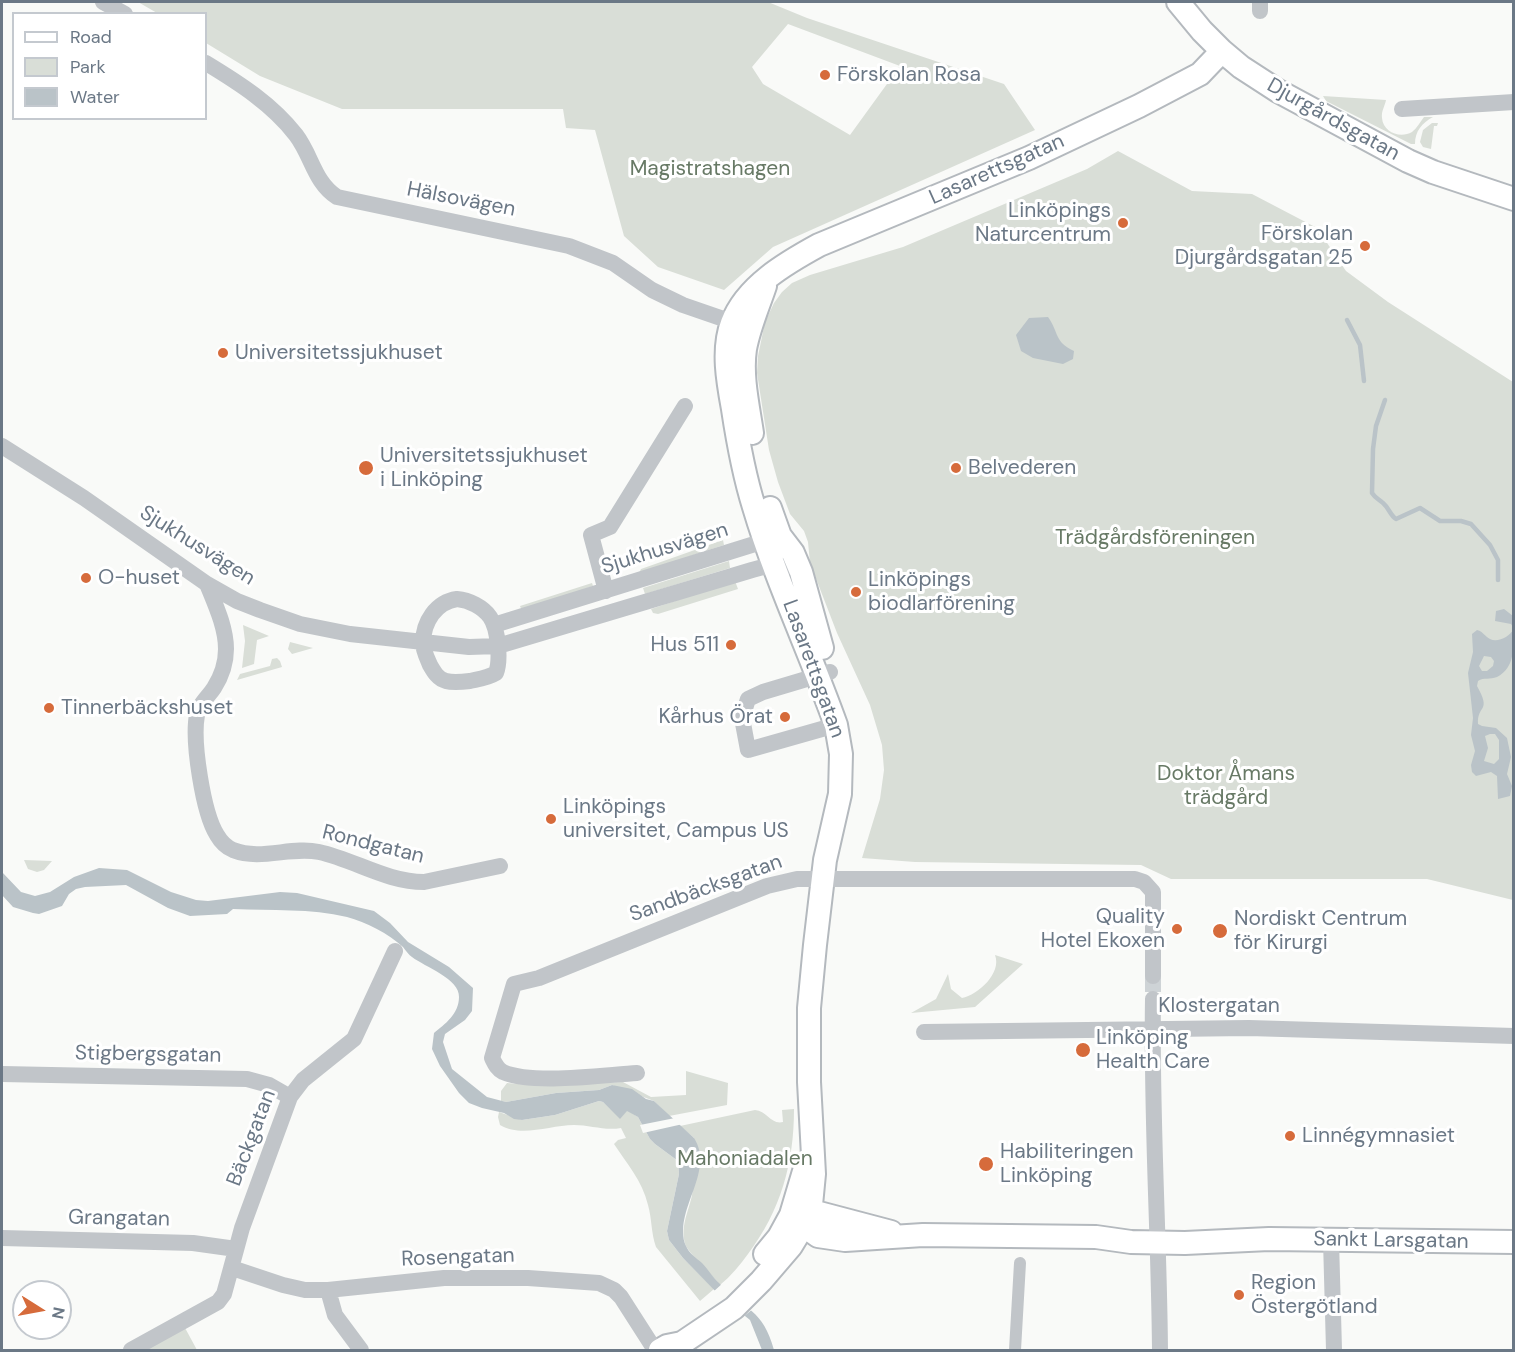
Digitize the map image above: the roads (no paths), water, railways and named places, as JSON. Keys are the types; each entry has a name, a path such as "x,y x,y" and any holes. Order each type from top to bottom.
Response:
{"main road":[{"name":"Djurgårdsgatan","path":"1178,2 1222,51 1241,67 1278,91 1408,161 1433,172 1514,199"},
{"name":"Lasarettsgatan","path":"824,879 835,863 853,800 855,755 850,729 776,567 764,486 753,445 744,367 745,351 741,325 748,296 792,260 819,245 1029,158 1161,96 1200,74 1222,51"},
{"name":"Lasarettsgatan","path":"661,1349 674,1331 695,1327 734,1308 802,1217 813,1147 809,1029 814,945 825,860 840,794 842,771 836,725 818,638 801,572 793,553 773,539"},
{"name":"Sankt Larsgatan","path":"802,1217 831,1216 905,1237"},
{"name":"Sankt Larsgatan","path":"802,1217 817,1224 868,1239 923,1235 1096,1237 1124,1231 1156,1237 1186,1232 1269,1239 1514,1242"}],"street":[{"path":"103,2 121,12"},
{"name":"Hälsovägen","path":"207,64 259,97 273,110 298,138 319,181 337,197 569,246 613,263 652,290 683,305 741,325"},
{"path":"1402,109 1514,102"},
{"path":"606,591 591,535 610,527 685,406"},
{"name":"Sjukhusvägen","path":"2,446 84,498 207,584 237,601 300,624 350,634 469,647 498,646 752,570 776,567"},
{"name":"Sjukhusvägen","path":"494,625 773,539"},
{"name":"Lasarettsgatan","path":"776,567 786,568 790,572 818,638"},
{"name":"Rondgatan","path":"207,584 218,611 226,649 225,662 219,678 197,713 196,729 201,783 211,822 223,844 245,853 296,850 318,852 412,882 424,882 500,866"},
{"path":"457,598 471,602 490,616 498,646 499,662 496,673 485,679 454,682 437,676 427,658 423,642 425,629 432,614 450,600 457,598"},
{"path":"824,674 763,692 748,699 742,718 744,735 748,750 836,725"},
{"name":"Sandbäcksgatan","path":"638,1073 532,1079 502,1071 492,1058 514,984 539,978 767,886 797,879 1135,879 1150,887 1154,902 1153,976"},
{"name":"Bäckgatan","path":"131,1350 221,1299 226,1290 236,1249 290,1097 303,1080 354,1039 395,951"},
{"path":"1153,999 1160,1350"},
{"name":"Klostergatan","path":"924,1032 1281,1028 1514,1036"},
{"name":"Stigbergsgatan","path":"2,1074 247,1079 269,1085 290,1097"},
{"name":"Grangatan","path":"2,1239 193,1243 236,1249"},
{"path":"1331,1240 1334,1350"},
{"path":"1015,1350 1020,1263"},
{"name":"Rosengatan","path":"232,1268 294,1288 328,1290 444,1278 528,1278 599,1284 614,1290 661,1349"},
{"path":"328,1290 335,1315 361,1350"}],"water":[{"path":"1048,317 1063,344 1074,351 1073,359 1063,364 1033,358 1021,351 1016,335 1029,318"},
{"path":"1504,609 1513,616 1513,627 1511,624 1495,621 1496,611"},
{"path":"1477,630 1490,639 1497,640 1507,637 1513,630 1513,650 1507,668 1497,677 1478,681 1477,686 1484,705 1478,718 1478,724 1496,728 1507,738 1511,757 1507,774 1512,786 1510,796 1498,799 1497,776 1491,772 1476,776 1472,772 1471,765 1475,751 1471,735 1473,718 1468,673 1473,652 1472,634","holes":["1484,656 1491,657 1494,661 1493,666 1487,671 1482,671 1479,666","1495,734 1499,740 1499,759 1494,764 1484,761 1488,748 1485,736"]},
{"path":"99,868 127,870 171,892 196,900 208,901 280,892 297,893 374,911 390,923 408,942 449,967 473,988 472,1011 465,1020 445,1034 443,1042 452,1069 487,1097 506,1102 556,1093 599,1090 612,1085 632,1089 646,1099 654,1101 694,1138 699,1151 700,1164 697,1178 684,1219 683,1233 686,1246 717,1282 759,1318 770,1336 774,1350 762,1350 750,1320 720,1296 669,1240 667,1231 679,1174 678,1161 650,1139 638,1117 627,1111 620,1119 603,1102 599,1101 555,1115 522,1120 469,1103 440,1066 432,1049 434,1033 451,1018 457,1009 458,991 448,979 412,957 391,938 354,919 319,912 233,909 227,914 190,916 168,908 126,885 76,889 69,894 62,906 39,914 13,907 2,895 2,872 21,892 35,896 50,892 74,877"}],"waterway":[{"path":"1347,320 1360,345 1364,381"},
{"path":"1385,400 1376,426 1372,493 1396,519 1420,508 1440,521 1461,521 1471,524 1490,545 1498,560 1498,580"}],"tunnel":[{"path":"1153,976 1153,999"}],"place":[{"name":"Förskolan Rosa","path":"825,75"},
{"name":"Linköpings Naturcentrum","path":"1123,223"},
{"name":"Förskolan Djurgårdsgatan 25","path":"1365,246"},
{"name":"Universitetssjukhuset","path":"223,353"},
{"name":"Universitetssjukhuset i Linköping","path":"366,468"},
{"name":"Belvederen","path":"956,468"},
{"name":"O-huset","path":"86,578"},
{"name":"Linköpings biodlarförening","path":"856,592"},
{"name":"Hus 511","path":"731,645"},
{"name":"Tinnerbäckshuset","path":"49,708"},
{"name":"Kårhus Örat","path":"785,717"},
{"name":"Linköpings universitet, Campus US","path":"551,819"},
{"name":"Quality Hotel Ekoxen","path":"1177,929"},
{"name":"Nordiskt Centrum för Kirurgi","path":"1220,931"},
{"name":"Linköping Health Care","path":"1083,1050"},
{"name":"Linnégymnasiet","path":"1290,1136"},
{"name":"Habiliteringen Linköping","path":"986,1164"},
{"name":"Region Östergötland","path":"1239,1295"}],"park label":[{"name":"Magistratshagen","path":"710,169"},
{"name":"Trädgårdsföreningen","path":"1155,538"},
{"name":"Doktor Åmans trädgård","path":"1226,786"},
{"name":"Mahoniadalen","path":"745,1159"}]}
